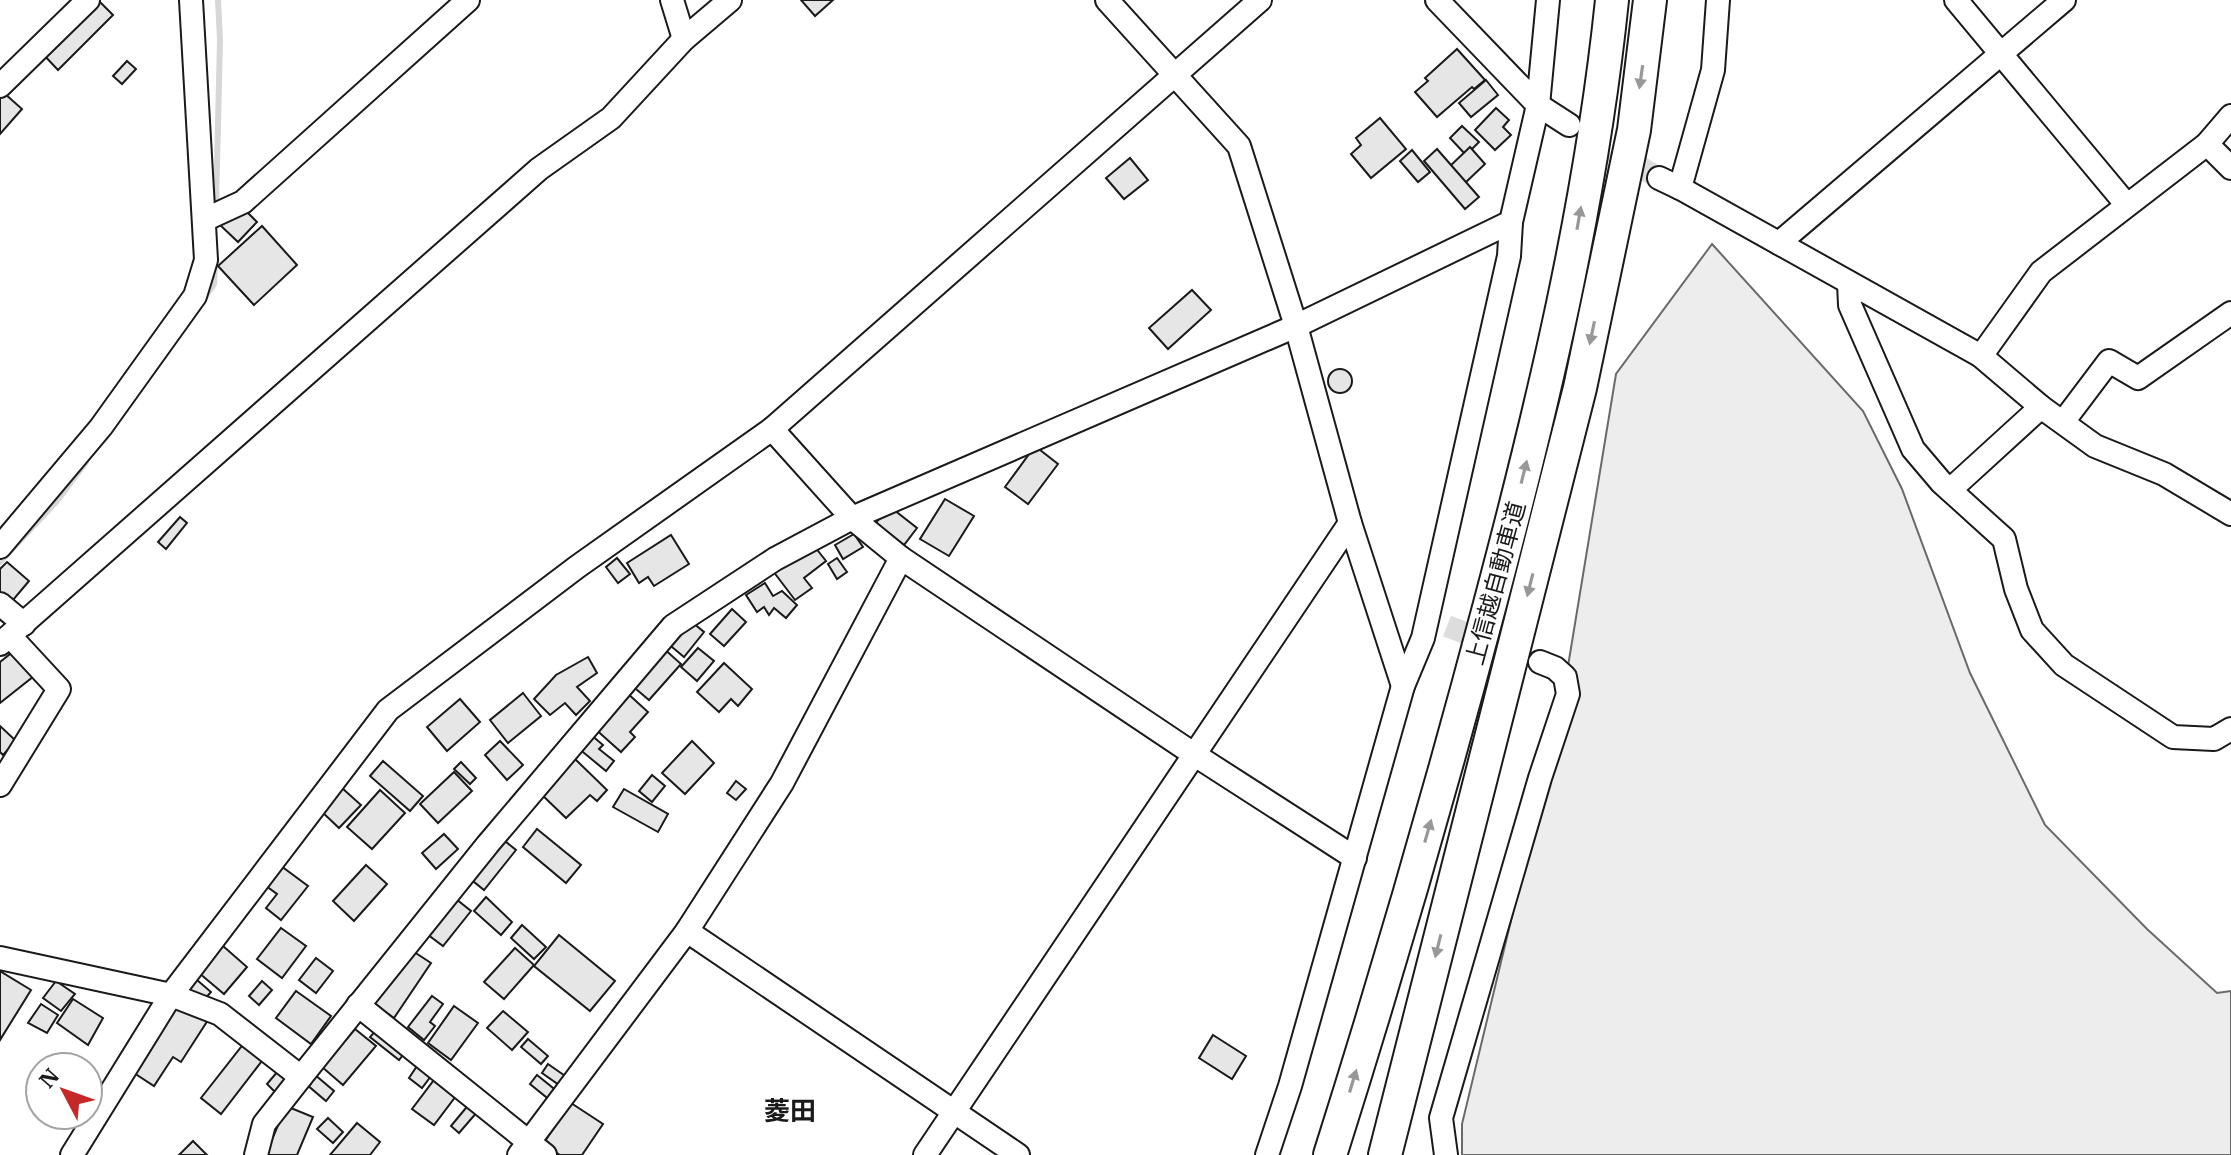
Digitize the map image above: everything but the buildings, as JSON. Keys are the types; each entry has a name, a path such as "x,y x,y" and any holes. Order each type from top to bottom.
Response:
{"highway":[{"name":"上信越自動車道","path":"1330,1155 1384,984 1452,744 1547,380 1597,120 1612,0"},
{"name":"上信越自動車道","path":"1385,1155 1580,388 1634,130 1650,0"}],"street":[{"path":"0,86 88,0"},
{"path":"0,547 101,427 195,296 206,260 191,0"},
{"path":"204,220 243,202 468,0"},
{"path":"672,0 684,39"},
{"path":"11,635 539,169 611,118 684,39 730,0"},
{"path":"1107,0 1239,146 1296,326 1350,523 1403,686"},
{"path":"72,1155 171,995 388,710 577,567 772,429 1260,0"},
{"path":"1437,0 1538,105 1569,125"},
{"path":"1267,1155 1290,1086 1403,686 1423,638 1437,623 1509,256 1511,222 1538,105 1548,0"},
{"path":"1680,188 1713,70 1718,0"},
{"path":"1956,0 2126,204"},
{"path":"1779,243 2064,0"},
{"path":"1981,356 2041,272 2207,144 2231,116"},
{"path":"2207,144 2231,168"},
{"path":"1659,178 1981,356 2041,407 2095,446 2164,474 2231,514"},
{"path":"256,1155 264,1124 301,1077 488,844 673,626 775,559 852,518 1296,326 1511,222"},
{"path":"1849,283 1850,305 1913,449 1950,490 2004,539 2016,589 2032,630 2064,665 2173,737 2214,739 2231,729"},
{"path":"2063,422 2109,361 2138,378 2231,313"},
{"path":"1950,490 2041,407"},
{"path":"772,429 852,518 901,558 1355,858"},
{"path":"925,1155 1350,523"},
{"path":"358,1005 531,1150 687,931 782,783 901,558"},
{"path":"0,604 11,635 59,689 0,785"},
{"path":"1446,1155 1441,1118 1540,778 1568,694 1565,677 1555,668 1540,662"},
{"path":"687,931 1018,1155"},
{"path":"0,958 171,995 220,1014 301,1077"}],"shaded area":[{"path":"1712,244 1863,411 1902,489 1970,673 2045,825 2147,929 2217,993 2231,991 2231,1155 1462,1155 1462,1124 1559,721 1616,374"}],"waterway":[{"path":"216,208 218,0"},
{"path":"203,300 214,284 215,263"},
{"path":"0,562 57,501 86,462"}],"tunnel":[{"path":"1583,134 1659,178"},
{"path":"1447,626 1540,662"}],"district":[{"name":"菱田","path":"790,1110"}]}
